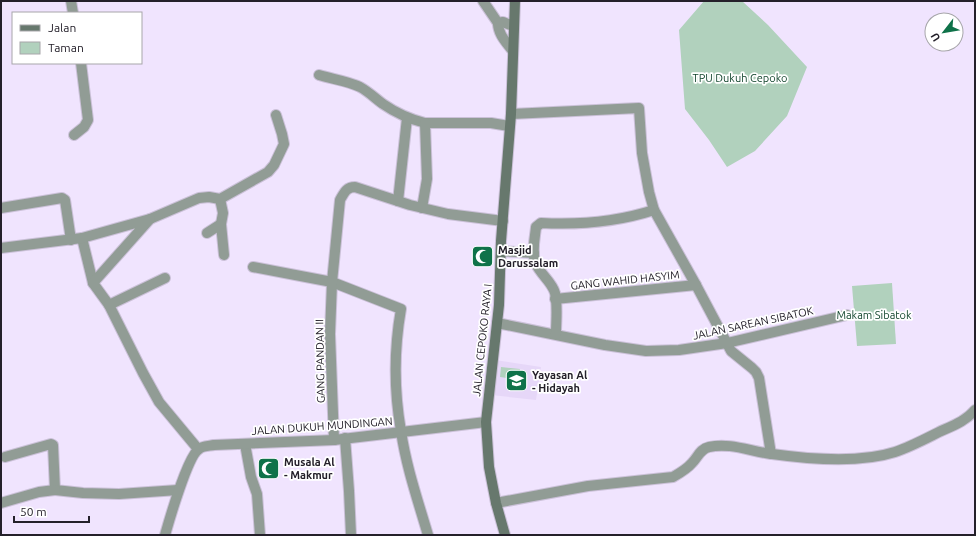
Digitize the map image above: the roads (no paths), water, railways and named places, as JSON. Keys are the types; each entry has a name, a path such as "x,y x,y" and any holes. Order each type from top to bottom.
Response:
{"main road":[{"name":"JALAN CEPOKO RAYA I","path":"505,535 496,503 490,467 486,422 497,323 511,114 512,50 515,1"}],"street":[{"path":"71,1 73,12"},
{"path":"483,1 498,23 500,33 512,50"},
{"path":"498,23 503,22 513,26"},
{"path":"74,135 84,127 88,120 81,64"},
{"path":"319,75 359,86 383,104 407,118 425,123 491,123 509,126"},
{"path":"511,114 639,108 642,153 654,210 733,354 752,368 759,378 771,454"},
{"path":"1,246 82,238 150,219 199,198 209,197 220,199 268,172 274,165 284,144 276,115"},
{"path":"398,201 407,118"},
{"path":"422,208 427,179 425,123"},
{"path":"332,282 340,200 344,192 349,188 355,187 422,208 448,214 503,220"},
{"path":"1,208 62,198 65,200 71,240"},
{"path":"220,199 223,213 221,224 224,255"},
{"path":"556,334 555,298 552,287 537,265 534,253 536,227 541,223 562,224 614,220 637,216 654,210"},
{"path":"93,283 150,219"},
{"path":"207,233 221,224"},
{"path":"82,238 93,283 109,305 159,402 198,449 194,454 178,490 165,535"},
{"path":"501,251 534,253"},
{"path":"253,267 332,282 401,309 397,332 395,363 397,404 401,432"},
{"path":"109,305 165,278"},
{"name":"GANG PANDAN II","path":"332,282 330,334 334,440"},
{"name":"GANG WAHID HASYIM","path":"555,298 696,285"},
{"name":"JALAN SAREAN SIBATOK","path":"497,323 605,345 646,351 679,350 727,343 847,315"},
{"path":"496,503 588,486 673,477 684,471 702,450 708,447 734,447 771,454 835,459 854,459 883,455 896,452 932,435 970,416 975,410"},
{"name":"JALAN DUKUH MUNDINGAN","path":"198,449 214,445 334,440 486,422"},
{"name":"JALAN DUKUH MUNDINGAN","path":"401,432 411,477 428,535"},
{"path":"345,438 351,535"},
{"path":"5,457 51,444 53,445 55,490"},
{"name":"JALAN DUKUH MUNDINGAN","path":"245,444 251,477 257,494 260,535"},
{"path":"1,503 39,492 55,490 83,494 119,494 178,490"}],"place":[{"name":"Masjid Darussalam","path":"482,256"},
{"name":"Yayasan Al - Hidayah","path":"516,381"},
{"name":"Musala Al - Makmur","path":"268,468"}],"park label":[{"name":"TPU Dukuh Cepoko","path":"740,78"},
{"name":"Makam Sibatok","path":"874,315"}]}
